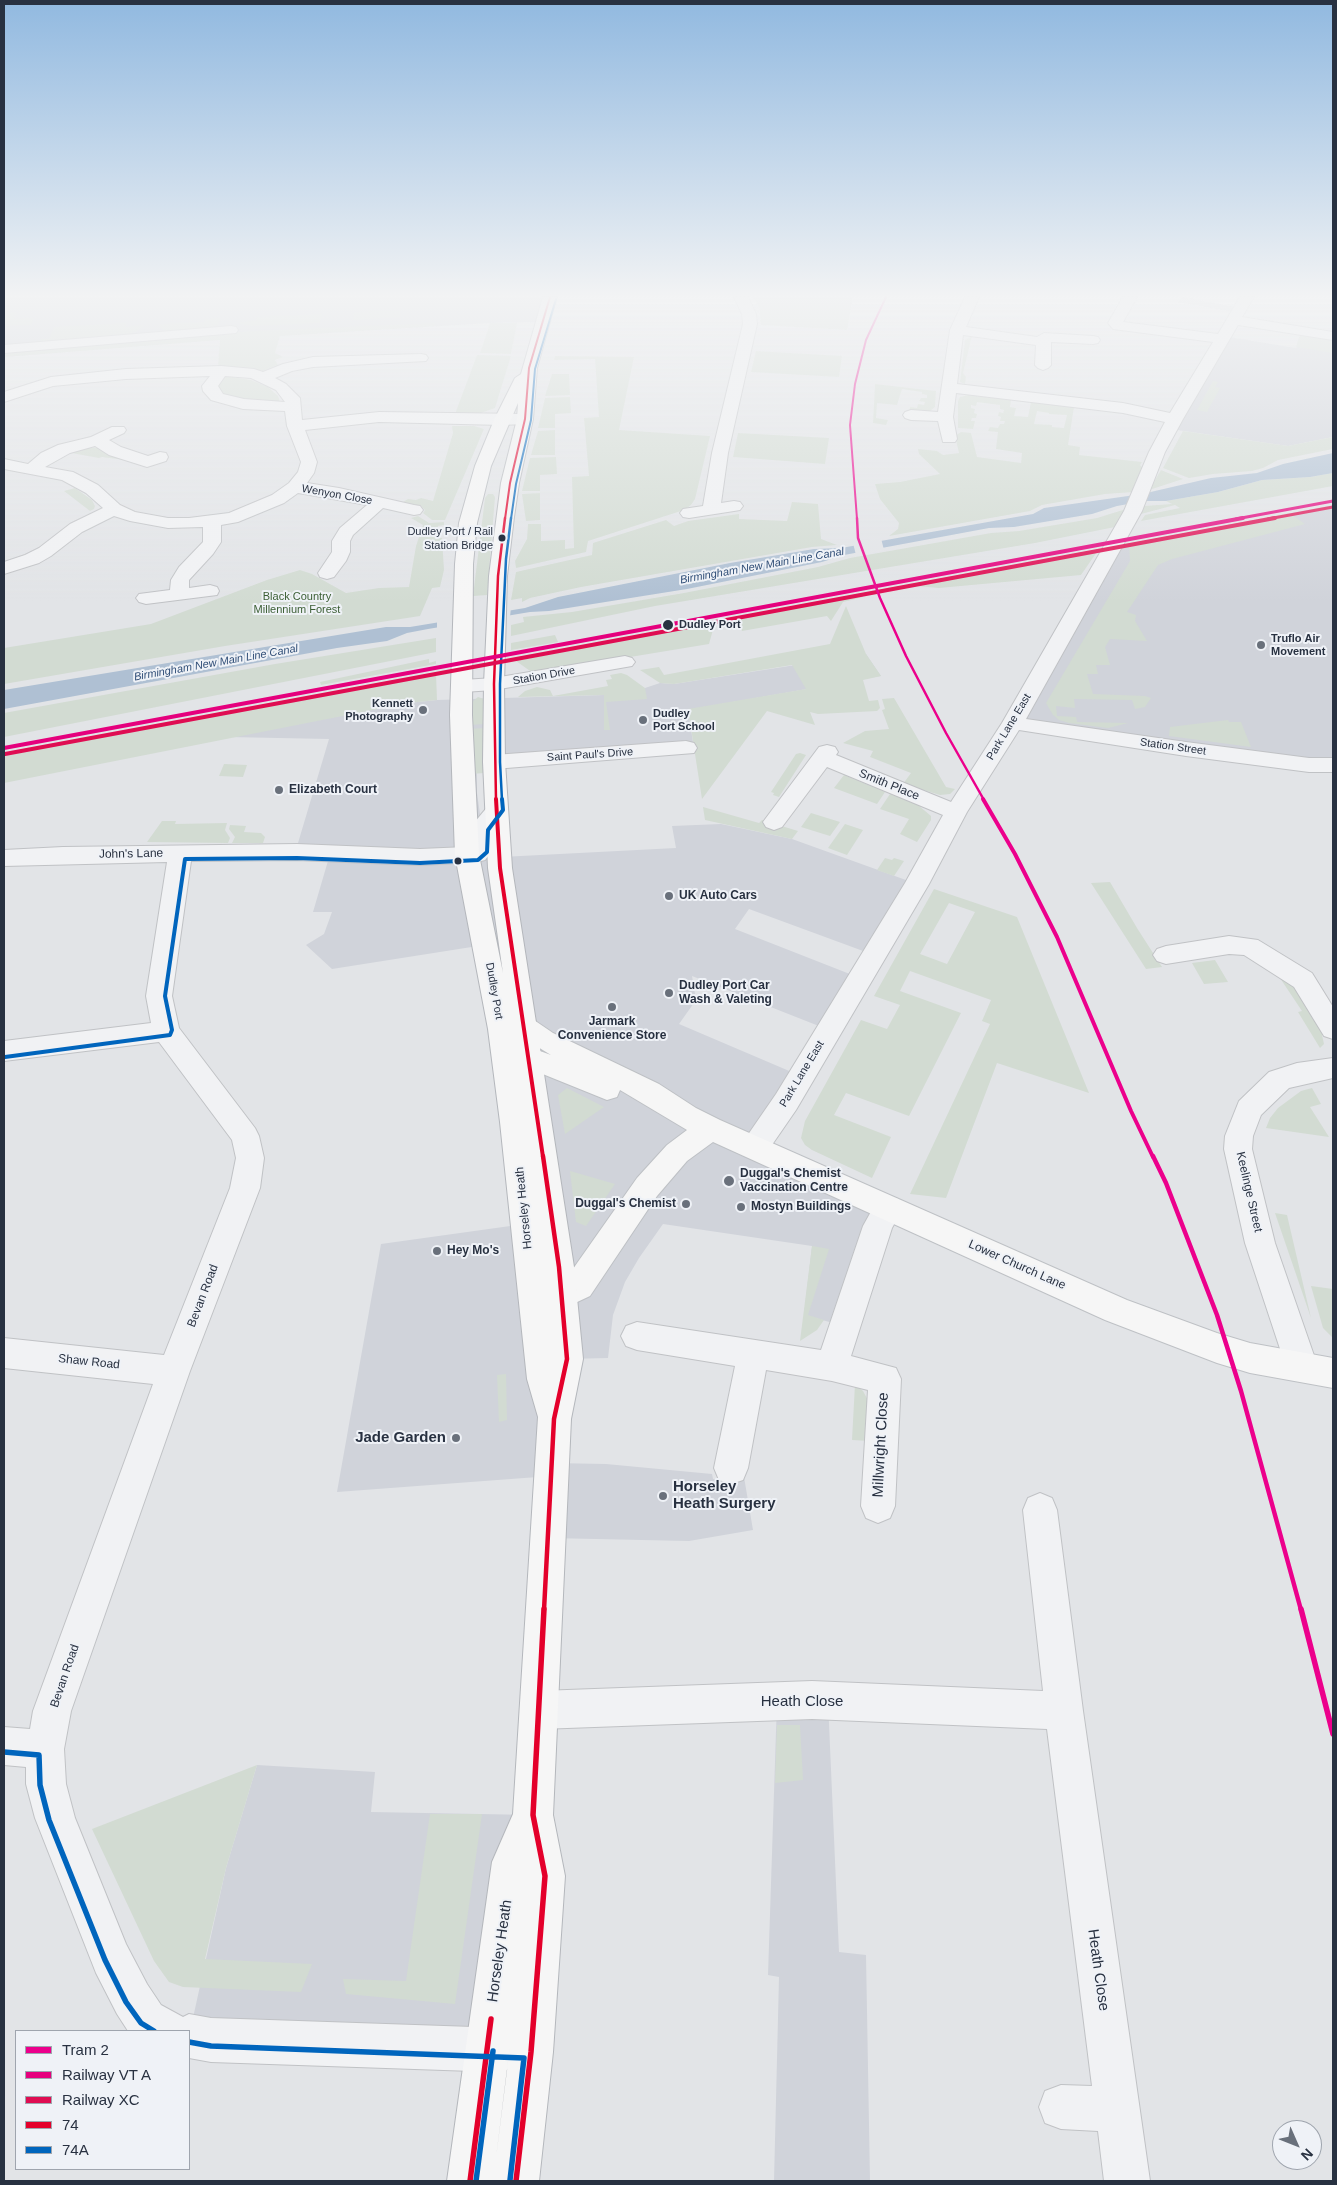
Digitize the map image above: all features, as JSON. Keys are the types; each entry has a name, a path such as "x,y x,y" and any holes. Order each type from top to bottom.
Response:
{"main road":[{"name":"Dudley Port","path":"509,1030 467,855 461,715 464,564 468,523 483,466 513,399"},
{"name":"Dudley Port","path":"509,1030 494,762 495,639 498,576 505,517 510,483 525,419 527,399"},
{"name":"Horseley Heath","path":"509,1030 528,1056 562,1294 567,1359 554,1420 533,1815 545,1876 540,1936"},
{"name":"Horseley Heath","path":"509,1030 514,1122 543,1379 554,1420"},
{"path":"509,1030 544,1040 648,1092 698,1122"},
{"path":"528,1056 622,1095 698,1122"},
{"name":"Lower Church Lane","path":"698,1122 1116,1310 1217,1348 1260,1360 1333,1373"},
{"path":"543,1379 553,1360 550,1305 562,1294 579,1286 647,1188 677,1153 698,1122"},
{"name":"Horseley Heath","path":"516,2181 510,2051 512,1862 533,1815"},
{"name":"Horseley Heath","path":"470,2181 510,2051"}],"street":[{"path":"224,399 243,404 294,407"},
{"path":"4,464 67,476 92,489 114,509 149,521 168,523 212,522 248,513 278,499 295,487 306,473 309,462 296,426 292,399"},
{"path":"711,509 720,454 733,399"},
{"path":"948,399 945,417 949,439"},
{"path":"1044,399 1104,406 1175,419"},
{"name":"Park Lane East","path":"755,1147 786,1102 895,921 961,803 1013,723 1133,511 1157,452 1187,399"},
{"path":"911,416 945,417"},
{"path":"296,426 379,417 525,419"},
{"path":"32,468 47,457 64,449 97,440 118,430"},
{"path":"97,440 115,451 147,462 160,456"},
{"name":"Wenyon Close","path":"295,487 339,493 414,510"},
{"name":"Wenyon Close","path":"327,572 337,561 341,541 346,532 379,503"},
{"path":"688,513 734,506"},
{"path":"4,568 32,559 45,552 76,528 114,509"},
{"path":"179,594 180,580 186,570 207,550 212,542 212,522"},
{"path":"146,598 210,590"},
{"name":"Station Drive","path":"462,686 494,684 625,662"},
{"name":"Station Street","path":"1013,723 1309,765 1333,765"},
{"name":"Saint Paul's Drive","path":"494,762 686,748"},
{"name":"Smith Place","path":"774,822 825,755 961,803"},
{"path":"467,855 477,854 482,850 482,828 497,810"},
{"name":"John's Lane","path":"4,858 297,852 420,857 467,855"},
{"name":"Bevan Road","path":"165,2030 146,2020 132,1999 111,1958 55,1818 46,1784 45,1749 52,1710 174,1371 245,1188 250,1158 244,1136 166,1031 159,996 180,853"},
{"path":"1166,955 1229,945 1244,938 1302,980 1333,1029"},
{"path":"4,1051 166,1031"},
{"name":"Keelinge Street","path":"1302,1367 1260,1243 1238,1149 1239,1136 1249,1109 1279,1080 1297,1074 1333,1068"},
{"path":"832,1366 878,1226 888,1208"},
{"name":"Millwright Close","path":"636,1336 832,1366 885,1379 878,1506"},
{"name":"Shaw Road","path":"4,1353 174,1371"},
{"path":"731,1468 753,1354"},
{"name":"Heath Close","path":"1040,1510 1064,1711 1127,2181"},
{"name":"Heath Close","path":"540,1710 812,1700 1064,1711"},
{"path":"4,1746 45,1749"},
{"path":"190,2036 211,2040 510,2051 521,1955 540,1936"},
{"path":"1061,2107 1117,2110"}],"shaded area":[{"path":"1187,399 1333,399 1333,437 1288,446 1170,429"},
{"path":"1333,505 1333,765 1309,765 1013,723 1113,547"},
{"path":"866,654 881,676 688,710 693,742 477,759 477,793 482,828 482,858 676,848 672,826 721,824 792,839 917,884 874,955 749,909 735,929 860,978 829,1030 692,976 696,1000 679,1024 801,1076 755,1146 888,1208 844,1326 804,1315 812,1246 663,1224 625,1282 613,1315 608,1358 567,1359 552,1463 606,1464 712,1474 713,1479 744,1477 753,1530 689,1541 549,1538 551,1476 337,1492 381,1244 539,1222 497,943 332,969 306,945 324,934 332,912 313,912 330,854 297,852 329,739 228,737 408,703 437,700 604,695 645,688 660,683 674,684"},
{"path":"777,1701 828,1701 839,1952 866,1955 870,2181 774,2181 779,1977 768,1975"},
{"path":"257,1765 375,1772 371,1812 533,1815 511,2051 211,2040 190,2036 226,1868"}],"green space":[{"path":"240,399 279,399 281,405 259,404"},
{"path":"461,399 498,399 495,408 478,414 455,414"},
{"path":"545,399 570,399 571,413 555,414 555,428 538,428"},
{"path":"598,399 625,399 619,430 710,436 695,499 684,510 588,541 586,552 516,568 515,561 527,539 528,524 541,524 541,541 565,540 565,549 574,548 572,477 589,476 584,418 599,417"},
{"path":"874,399 899,399 897,405 877,403 876,418 888,420 886,425 873,423"},
{"path":"920,399 936,399 935,407 930,411 909,413 910,407 917,408 918,404 924,405 925,402 919,401"},
{"path":"959,399 1011,400 1010,407 1016,408 1014,416 1028,417 1031,402 1074,407 1068,445 1080,447 1079,455 1142,462 1140,465 1143,468 1134,492 1105,494 1042,505 1030,511 889,536 898,529 899,523 880,499 875,484 900,482 940,474 919,454 918,449 937,451 943,455 959,453 955,436 961,432 971,433 977,457 1021,463 1022,453 996,449 998,432 988,431 990,427 998,428 1000,424 1004,424 1005,421 1000,421 1001,417 998,416 999,412 1003,413 1004,410 1000,409 1000,405 977,402 976,406 971,405 971,408 975,409 974,413 977,414 976,418 972,418 971,421 975,421 973,429 958,428","holes":["1037,411 1067,415 1064,428 1034,424"]},
{"path":"1203,399 1214,399 1207,412 1197,410"},
{"path":"452,426 474,426 484,429 445,520 432,520 423,513 425,510 421,506 401,503 408,499 416,500 421,498 433,501 453,433"},
{"path":"555,430 555,455 531,455 538,431"},
{"path":"1183,431 1288,446 1333,437 1333,449 1278,460 1263,468 1252,471 1189,478 1163,468"},
{"path":"738,433 829,438 825,464 733,457"},
{"path":"86,447 98,448 125,460 99,458 66,452"},
{"path":"556,457 557,474 540,475 540,491 522,491 530,458"},
{"path":"1161,470 1183,479 1149,490"},
{"path":"1333,473 1333,486 1141,521 1145,515 1180,508 1175,505 1141,514 1144,506 1172,504 1166,501 1218,492 1262,480 1310,477"},
{"path":"75,488 92,500 95,506 94,509 90,511 64,491"},
{"path":"540,493 540,520 526,521 522,494"},
{"path":"488,494 493,494 495,497 487,595 473,596 485,498"},
{"path":"792,502 818,504 821,539 837,545 812,547 581,587 530,598 522,602 522,598 511,600 516,572 592,555 593,543 666,520 674,526 688,521 739,514 739,519 787,521"},
{"path":"1126,509 1115,527 1035,543 655,606 511,636 511,625 524,622 523,617 572,612 684,593 818,567 850,558 991,533 1019,531 1097,518"},
{"path":"1289,513 1305,524 1172,559 1158,565 1127,612 1136,615 1135,621 1147,641 1110,639 1105,647 1110,665 1096,665 1098,674 1087,674 1093,694 1145,696 1151,698 1145,707 1135,709 1132,700 1074,699 1075,708 1056,706 1057,716 1076,717 1077,722 1128,723 1108,728 1069,723 1059,720 1053,715 1046,703 1130,561 1129,544"},
{"name":"Black Country Millennium Forest","path":"418,516 429,523 444,522 444,525 438,526 436,537 442,538 444,570 440,587 432,588 420,616 225,646 4,684 4,648 151,624 267,580 300,570 312,574 346,593 379,588 409,587 416,546 423,525 411,518"},
{"path":"1099,549 1081,575 939,588 916,586 895,589"},
{"path":"863,595 863,597 843,602 831,621 827,616 742,631 741,628 732,630 726,621"},
{"path":"846,606 866,654 881,676 863,680 869,701 878,700 880,708 877,711 818,714 810,712 815,725 767,711 702,799 688,709 806,689 792,665 674,684 660,683 640,670 659,667 664,675 830,644"},
{"path":"712,623 714,626 709,644 533,673 516,661"},
{"path":"555,635 558,642 511,650 511,643"},
{"path":"436,638 436,652 4,737 4,713 275,664"},
{"path":"429,659 429,663 436,661 436,664 321,685 320,682"},
{"path":"621,673 645,688 647,699 606,702 610,730 604,730 604,695 518,697 525,691 537,687 550,690 553,696 608,686 606,680 612,679 610,675"},
{"path":"436,674 437,700 408,703 4,783 4,754"},
{"path":"478,697 484,699 484,724 470,725 472,702"},
{"path":"894,698 946,787 955,789 950,794 940,795 903,784 911,773 870,757 873,751 843,743 865,731 889,729 882,710 885,709 882,699"},
{"path":"1228,720 1229,722 1241,722 1251,747 1169,736 1170,727"},
{"path":"484,728 485,773 470,774 470,729"},
{"path":"796,754 806,755 779,797 773,795 774,793 771,792"},
{"path":"224,764 247,765 243,777 219,776"},
{"path":"844,775 885,792 877,804 834,788"},
{"path":"890,794 918,805 931,816 931,820 917,842 900,834 909,819 880,809"},
{"path":"703,807 759,823 762,820 798,831 792,839 705,820"},
{"path":"811,813 840,822 830,836 801,827"},
{"path":"162,821 176,821 175,824 227,823 225,830 230,838 228,843 147,842"},
{"path":"845,824 863,830 847,855 828,848"},
{"path":"230,825 246,826 244,832 261,833 265,837 263,843 232,843 235,837 229,829"},
{"path":"885,858 904,861 894,876 877,870"},
{"path":"1110,882 1162,967 1146,969 1091,883"},
{"path":"934,889 1017,917 1089,1093 997,1063 946,1198 910,1194 990,1024 982,1021 991,1000 910,971 900,991 961,1013 909,1116 846,1093 834,1115 891,1137 872,1178 812,1150 805,1145 801,1138 805,1121 861,1020 887,1029 900,1005 874,996","holes":["949,903 975,912 947,964 920,954"]},
{"path":"1215,960 1228,982 1204,984 1192,963"},
{"path":"1280,978 1292,980 1327,1033 1322,1035 1324,1044 1320,1048 1298,1012 1302,1011"},
{"path":"567,1088 604,1107 565,1134 558,1095"},
{"path":"1312,1088 1321,1104 1310,1107 1329,1137 1266,1128 1270,1118 1278,1108 1301,1091"},
{"path":"570,1171 615,1184 586,1226 576,1222"},
{"path":"1275,1213 1287,1215 1311,1318"},
{"path":"812,1246 829,1249 808,1315 824,1320 817,1330 800,1341"},
{"path":"1311,1286 1333,1289 1333,1338 1323,1328"},
{"path":"506,1374 507,1420 499,1422 497,1375"},
{"path":"855,1384 863,1391 870,1404 869,1441 852,1440"},
{"path":"777,1725 800,1725 803,1780 775,1783"},
{"path":"257,1765 226,1868 205,1959 312,1964 301,1992 183,1987 169,1982 154,1961 92,1829"},
{"path":"430,1814 482,1814 455,2004 346,1994 343,1979 406,1981"}],"water":[{"name":"Birmingham New Main Line Canal","path":"1333,453 1333,473 1310,477 1262,480 1218,492 1166,501 1145,501 1117,506 1092,514 1014,527 989,528 844,555 822,562 687,589 428,629 407,633 387,641 337,648 4,709 4,690 386,627 410,627 525,608 558,597 730,563 814,549 841,548 1033,514 1044,508 1142,494 1211,478 1257,473 1283,464"}],"pier":[{"path":"881,538 884,550 856,555 853,543"},
{"path":"511,607 510,617 437,630 437,619"}],"tram line":[{"name":"2","path":"853,399 850,425 858,538 880,598 906,656 946,733 1015,854 1057,937 1131,1111 1166,1183 1217,1315 1241,1391 1289,1563 1333,1734"}],"transit line":[{"name":"74","path":"516,2181 531,2052 545,1876 533,1815 554,1419 567,1359 559,1267 500,868 494,762 494,684 498,576 510,483 525,419 527,399"},
{"name":"74A","path":"5,1057 170,1035 172,1030 165,996 185,859 297,858 420,863 478,860 487,852 488,830 503,810 500,762 500,684 506,559 516,484 531,420 533,399"},
{"path":"4,748 1333,501"},
{"name":"74A","path":"4,1752 39,1755 40,1785 49,1820 105,1960 126,2002 141,2023 152,2030"},
{"name":"74","path":"470,2181 491,2019"},
{"name":"74A","path":"190,2042 211,2046 524,2058 510,2180"},
{"name":"74A","path":"476,2181 493,2051"}],"rail line":[{"name":"XC","path":"5,754 1333,507"}],"place":[{"name":"Dudley Port / Rail Station Bridge","path":"502,538"},
{"name":"Dudley Port","path":"668,625"},
{"name":"Truflo Air Movement","path":"1261,645"},
{"name":"Kennett Photography","path":"423,710"},
{"name":"Dudley Port School","path":"643,720"},
{"name":"Elizabeth Court","path":"279,790"},
{"name":"UK Auto Cars","path":"669,896"},
{"name":"Dudley Port Car Wash & Valeting","path":"669,993"},
{"name":"Jarmark Convenience Store","path":"612,1007"},
{"name":"Duggal's Chemist Vaccination Centre","path":"729,1181"},
{"name":"Duggal's Chemist","path":"686,1204"},
{"name":"Mostyn Buildings","path":"741,1207"},
{"name":"Hey Mo's","path":"437,1251"},
{"name":"Jade Garden","path":"456,1438"},
{"name":"Horseley Heath Surgery","path":"663,1496"}]}
